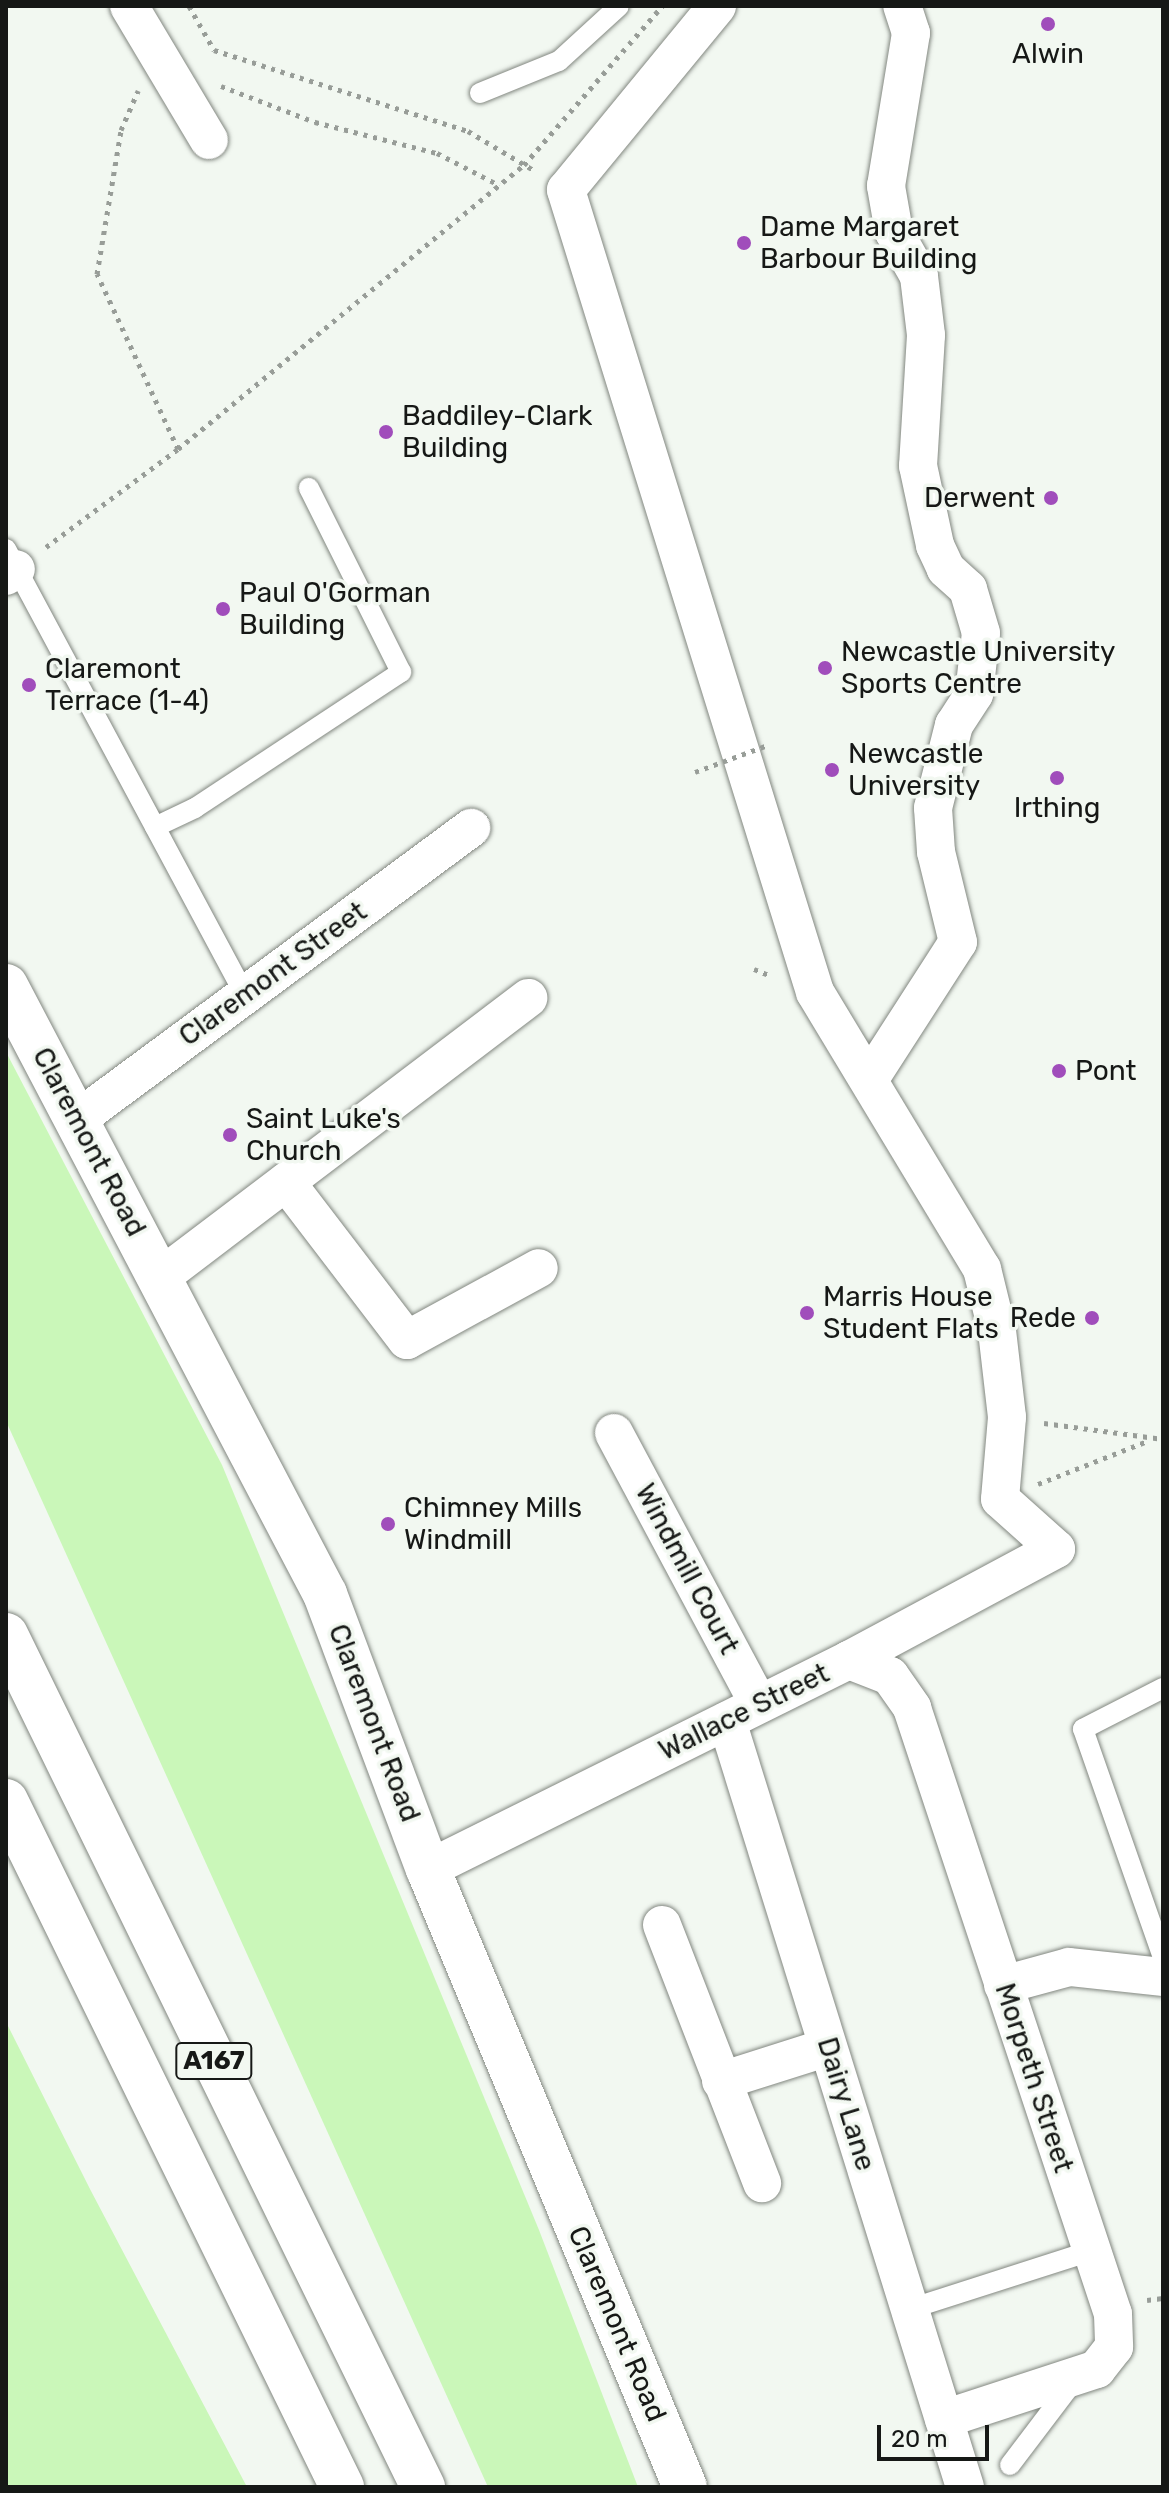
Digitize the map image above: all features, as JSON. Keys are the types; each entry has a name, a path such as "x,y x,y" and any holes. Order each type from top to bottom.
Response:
{"main road":[{"name":"Claremont Road","path":"6,986 75,1121 162,1276 325,1594 428,1869 685,2487"},
{"name":"A167","path":"6,1635 423,2487"},
{"name":"A167","path":"6,1801 342,2487"}],"street":[{"path":"129,6 209,140"},
{"path":"717,6 566,190 815,992 982,1269 997,1330 1007,1417 1000,1499"},
{"path":"869,1080 958,942 936,852 933,808 954,725 974,694 981,633 968,589 946,569 935,545 918,466 926,335 921,291 919,276 894,232 886,186 911,33 902,6"},
{"name":"Claremont Street","path":"75,1121 471,828"},
{"path":"162,1276 528,998"},
{"path":"286,1182 407,1340 539,1268"},
{"name":"Windmill Court","path":"614,1433 743,1713"},
{"name":"Wallace Street","path":"428,1869 849,1660 1056,1549 1000,1499"},
{"name":"Morpeth Street","path":"849,1660 890,1676 912,1708 1113,2314 1114,2347 1097,2369 944,2419"},
{"name":"Dairy Lane","path":"743,1713 828,2047 965,2487"},
{"path":"662,1925 762,2183"},
{"path":"1003,1985 1069,1967 1163,1977"},
{"path":"721,2081 828,2047"}],"lane":[{"path":"480,93 559,61 619,6"},
{"path":"155,827 195,808 401,672 309,488"},
{"path":"9,565 245,995"},
{"path":"1163,1688 1083,1729 1163,1958"},
{"path":"910,2309 1091,2251"},
{"path":"1010,2465 1077,2376"}],"path":[{"path":"189,6 214,50 468,131 566,190"},
{"path":"9,565 178,449 524,165 662,6"},
{"path":"178,449 97,274 121,130 155,52 218,85 315,122 437,153 499,185"},
{"path":"695,772 768,745"},
{"path":"1007,1417 1148,1441"},
{"path":"1000,1499 1148,1441 1163,1439"}],"green space":[{"path":"6,1052 222,1465 539,2230 638,2487 488,2487 6,1421"},
{"path":"6,2022 91,2191 247,2487 6,2487"}],"place":[{"name":"Alwin","path":"1048,24"},
{"name":"Dame Margaret Barbour Building","path":"744,243"},
{"name":"Baddiley-Clark Building","path":"386,432"},
{"name":"Derwent","path":"1051,498"},
{"name":"Paul O'Gorman Building","path":"223,609"},
{"name":"Newcastle University Sports Centre","path":"825,668"},
{"name":"Claremont Terrace (1-4)","path":"29,685"},
{"name":"Newcastle University","path":"832,770"},
{"name":"Irthing","path":"1057,778"},
{"name":"Pont","path":"1059,1071"},
{"name":"Saint Luke's Church","path":"230,1135"},
{"name":"Marris House Student Flats","path":"807,1313"},
{"name":"Rede","path":"1092,1318"},
{"name":"Chimney Mills Windmill","path":"388,1524"}]}
